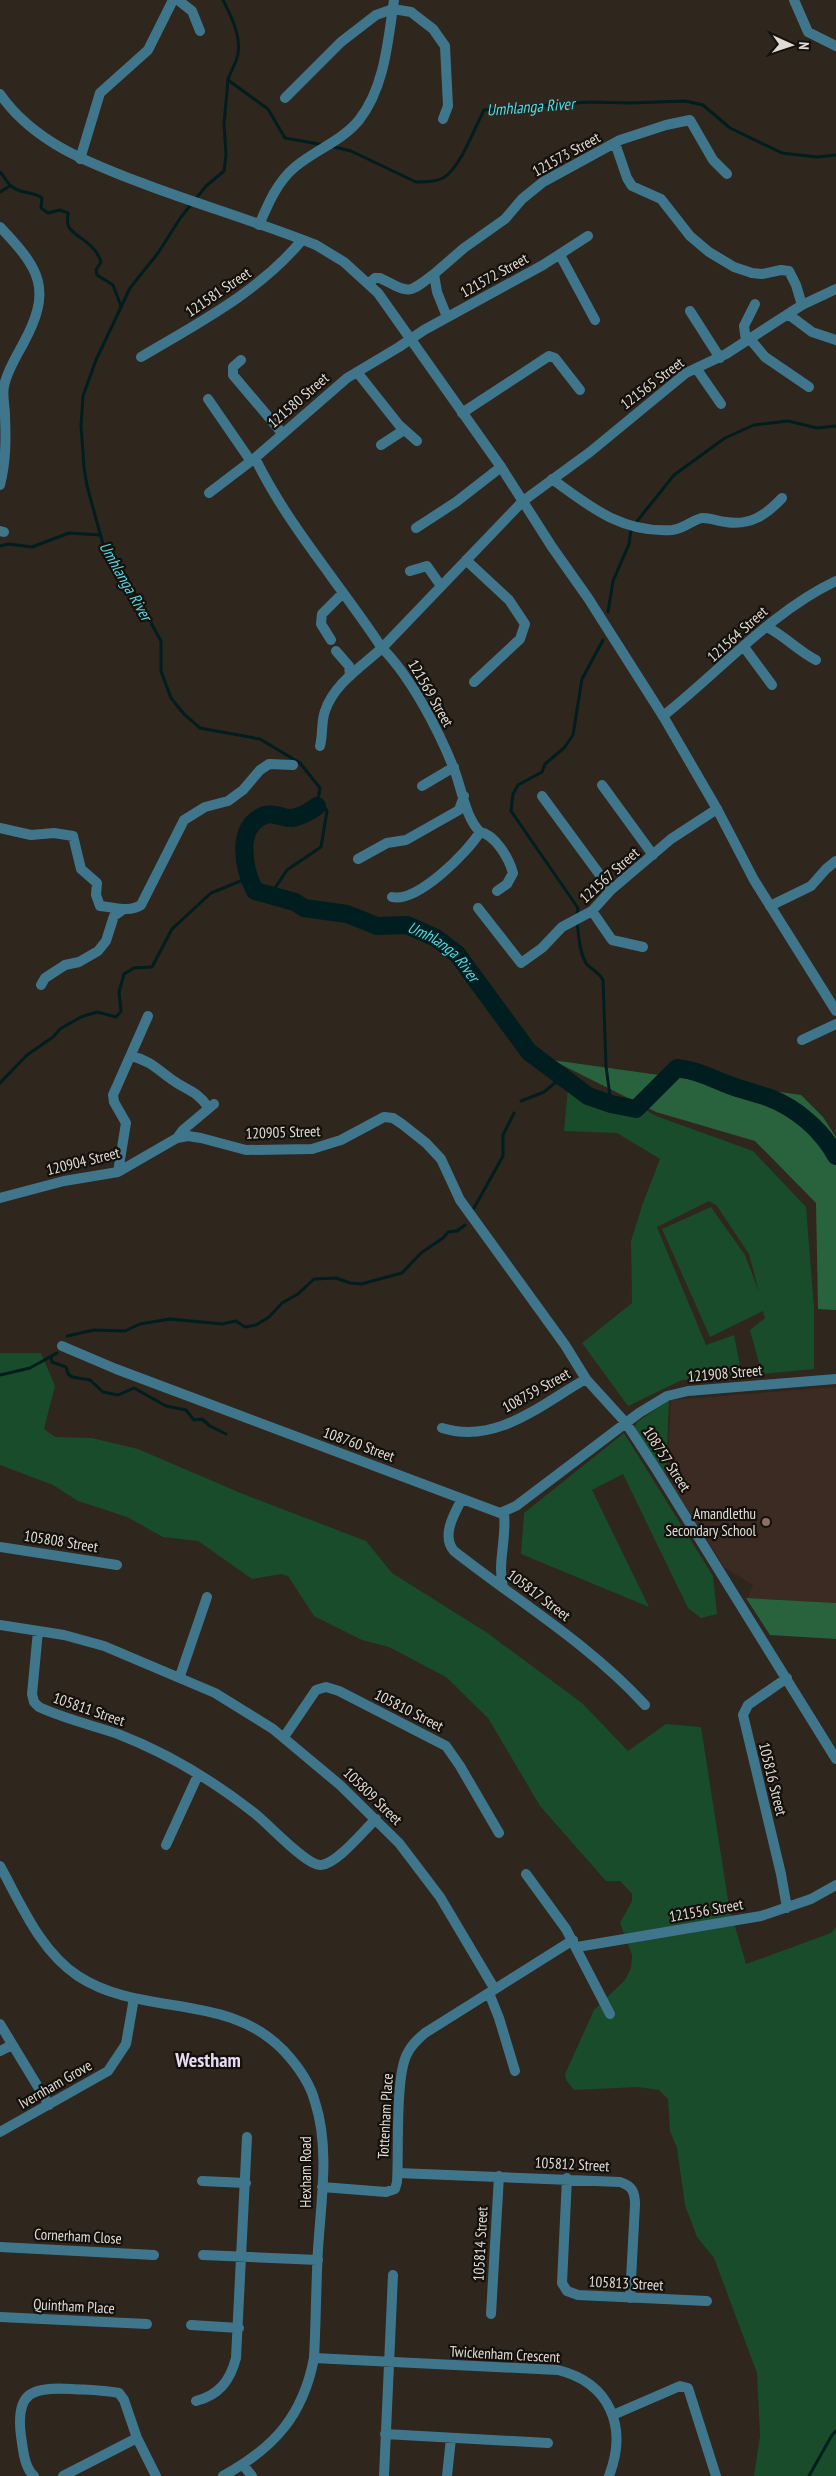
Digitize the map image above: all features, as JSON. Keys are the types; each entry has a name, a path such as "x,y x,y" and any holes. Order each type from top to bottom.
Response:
{"street":[{"path":"80,158 100,93 148,50 173,0"},
{"path":"178,0 192,11 200,31"},
{"path":"794,0 808,32 836,46"},
{"path":"259,225 268,203 284,178 308,158 338,139 358,120 377,87 394,4"},
{"path":"285,98 341,42 376,15 394,4"},
{"path":"394,4 411,12 433,30 445,46 448,106 443,119"},
{"path":"0,94 28,125 53,144 80,158 176,196 302,240 344,262 369,283 411,337 593,605 663,716 717,809 750,872 836,1011"},
{"name":"121573 Street","path":"369,283 375,278 380,278 407,291 415,289 464,248 505,219 522,199 543,182 585,162 615,143 643,132 690,120 713,160 727,174"},
{"path":"615,143 632,186 661,200 690,236 727,263 762,274 781,270 789,271 796,285 802,305"},
{"path":"0,227 23,251 32,267 38,280 40,301 37,315 4,384 7,455 0,484"},
{"name":"121572 Street","path":"411,337 560,255 588,236"},
{"name":"121581 Street","path":"141,357 242,296 276,269 302,240"},
{"path":"560,255 595,320"},
{"path":"434,274 437,292 447,317"},
{"name":"121565 Street","path":"523,501 590,452 674,382 696,368 720,358 802,305 836,289"},
{"path":"755,304 744,326 748,340 765,357 809,387"},
{"path":"690,310 720,358"},
{"path":"788,314 812,332 836,340"},
{"name":"121580 Street","path":"208,493 252,459 347,378 399,347 411,337"},
{"path":"462,413 549,356 555,358 580,390"},
{"path":"241,360 233,367 232,376 282,433"},
{"path":"696,368 721,404"},
{"path":"357,372 404,430 417,441"},
{"name":"121569 Street","path":"208,398 252,459 323,568 382,648 397,663 454,767 472,824 480,832"},
{"path":"381,445 404,430"},
{"path":"416,528 456,502 501,467"},
{"path":"552,479 608,518 629,526 658,531 684,528 701,518 738,524 755,520 773,508 782,498"},
{"path":"320,746 326,709 332,695 350,676 382,648 523,501"},
{"path":"466,560 509,600 525,624 520,639 474,682"},
{"path":"410,570 427,566 442,586"},
{"name":"121564 Street","path":"663,716 786,609 805,597 836,582"},
{"path":"331,640 321,624 322,614 343,593"},
{"path":"767,627 783,635 801,652 816,660"},
{"path":"744,647 772,685"},
{"path":"336,651 349,666 350,676"},
{"path":"0,828 31,835 54,832 73,836 81,869 97,883 99,904 124,909 135,908 141,905 184,820 205,807 228,801 244,790 260,770 269,764 293,765"},
{"path":"422,786 454,767"},
{"path":"602,785 653,855"},
{"path":"358,859 388,843 406,840 459,810 464,795"},
{"path":"542,796 611,890"},
{"name":"121567 Street","path":"478,908 521,963 542,948 562,927 592,911 611,890 671,839 717,809"},
{"path":"392,896 400,899 412,894 459,859 480,832 485,833 509,860 513,873 507,884 498,891"},
{"path":"770,906 811,886 836,861"},
{"path":"40,985 46,978 65,965 79,962 98,951 106,941 114,916 124,909"},
{"path":"592,911 612,940 643,947"},
{"path":"118,1172 126,1123 114,1102 113,1095 148,1016"},
{"path":"802,1040 836,1024"},
{"name":"120904 Street","path":"0,1198 64,1181 118,1172 177,1138 182,1130 211,1105 193,1090 173,1081 151,1062 131,1056"},
{"name":"120905 Street","path":"177,1138 188,1136 201,1138 246,1150 312,1149 341,1140 384,1117"},
{"name":"108757 Street","path":"384,1117 395,1120 432,1149 441,1159 460,1200 471,1213 586,1379 626,1423 836,1759"},
{"name":"108760 Street","path":"62,1346 498,1513 504,1513"},
{"name":"108759 Street","path":"442,1428 467,1434 482,1432 515,1421 586,1379"},
{"name":"121908 Street","path":"626,1423 650,1406 675,1393 836,1379"},
{"path":"503,1587 501,1570 505,1534 504,1513 626,1423"},
{"name":"105817 Street","path":"462,1499 451,1519 450,1546 602,1662 645,1705"},
{"name":"105808 Street","path":"0,1547 116,1565"},
{"path":"180,1676 206,1597"},
{"name":"105809 Street","path":"0,1625 38,1631 104,1646 180,1676 215,1693 284,1737 312,1760 399,1843 440,1896 492,1990 515,2071"},
{"name":"105811 Street","path":"38,1631 32,1687 34,1702 39,1707 118,1734 159,1752 254,1812 309,1862 321,1865 333,1860 376,1819"},
{"name":"105816 Street","path":"787,1678 748,1705 743,1715 781,1874 787,1908"},
{"name":"105810 Street","path":"284,1737 316,1690 326,1688 339,1691 446,1746 460,1766 499,1833"},
{"path":"166,1845 198,1775"},
{"name":"Hexham Road","path":"0,1866 46,1946 61,1963 98,1987 134,1998 223,2014 261,2030 276,2043 297,2067 316,2102 323,2149 322,2188 314,2358 306,2392 286,2427 273,2442 243,2465 223,2476"},
{"path":"526,1874 575,1944 610,2014"},
{"name":"121556 Street","path":"575,1944 761,1916 811,1899 836,1886"},
{"name":"Tottenham Place","path":"322,2188 386,2192 395,2189 398,2173 401,2083 406,2055 425,2033 492,1990 575,1944"},
{"name":"Ivernham Grove","path":"0,2132 98,2077 114,2063 126,2044 134,1998"},
{"path":"0,2024 49,2105"},
{"path":"0,2052 12,2045"},
{"path":"196,2401 214,2395 230,2378 236,2358 239,2328 247,2137"},
{"name":"105812 Street","path":"398,2173 567,2178 628,2184 635,2194 630,2298"},
{"name":"105814 Street","path":"491,2314 499,2176"},
{"name":"105813 Street","path":"567,2178 562,2283 573,2294 578,2296 708,2301"},
{"path":"202,2181 246,2184"},
{"name":"Cornerham Close","path":"0,2247 154,2255"},
{"path":"203,2255 318,2260"},
{"path":"384,2476 393,2275"},
{"name":"Quintham Place","path":"0,2317 147,2324"},
{"path":"191,2325 239,2328"},
{"name":"Twickenham Crescent","path":"314,2358 558,2370 585,2380 605,2398 613,2415 616,2444 609,2476"},
{"path":"613,2415 680,2386 688,2388 716,2476"},
{"path":"34,2476 27,2466 21,2434 20,2411 28,2397 40,2388 119,2393 124,2400 137,2438 156,2476"},
{"path":"385,2434 548,2443"},
{"path":"63,2476 137,2438"},
{"path":"447,2476 451,2438"},
{"path":"243,2465 252,2476"}],"shaded area":[{"name":"Amandlethu Secondary School","path":"836,1387 836,1603 748,1598 753,1585 724,1567 667,1477 671,1400"}],"green space":[{"path":"552,1060 801,1095 823,1117 836,1137 836,1310 818,1309 816,1203 755,1141 656,1112"},
{"path":"568,1088 605,1107 626,1112 644,1109 656,1116 753,1151 806,1207 814,1307 814,1369 762,1374 750,1330 765,1318 763,1311 710,1337 662,1229 711,1207 745,1255 759,1292 749,1254 717,1206 709,1201 657,1227 706,1345 734,1335 742,1376 682,1380 628,1406 582,1343 632,1303 631,1241 660,1159 617,1133 564,1131"},
{"path":"0,1353 41,1353 55,1386 44,1429 55,1437 92,1438 138,1449 243,1494 366,1541 392,1573 486,1632 582,1703 628,1751 666,1724 701,1727 729,1906 746,1964 831,1933 836,1927 836,2476 754,2476 760,2436 757,2373 714,2258 697,2237 685,2205 677,2148 670,2131 668,2099 659,2090 638,2087 574,2090 566,2080 565,2074 594,2010 625,1980 631,1968 632,1955 620,1923 632,1901 632,1894 620,1881 606,1881 540,1806 488,1718 446,1677 389,1647 362,1640 314,1616 288,1576 281,1574 252,1579 198,1541 163,1537 127,1517 78,1501 53,1485 0,1465"},
{"path":"669,1400 666,1474 634,1429 637,1422"},
{"path":"624,1433 713,1576 717,1614 701,1618 688,1608 623,1474 592,1490 649,1607 521,1554 524,1513"},
{"path":"746,1598 836,1603 836,1639 770,1635"}],"waterway":[{"path":"223,0 236,30 239,46 236,61 228,80"},
{"name":"Umhlanga River","path":"277,897 273,891 287,870 321,847 327,811 324,807 317,806 320,788 300,763 260,739 200,728 184,714 171,698 161,671 161,641 125,576 103,544 87,486 81,426 83,396 96,360 130,288 158,253 181,217 206,186 224,171 226,155 224,124 228,80 268,109 285,138 324,145"},
{"name":"Umhlanga River","path":"330,146 351,151 416,182 430,182 443,178 455,166 484,110 589,102 685,101 703,105 730,128 782,153 817,157 836,155"},
{"path":"0,172 13,188 42,198 41,208 48,213 60,210 68,213 70,229 89,244 98,255 101,262 96,270 97,275 113,285 121,306"},
{"path":"0,192 10,186"},
{"path":"634,525 674,475 725,438 754,425 788,421 817,428 836,426"},
{"path":"608,612 613,581 629,544 631,529"},
{"path":"0,546 9,544 32,547 69,533 100,535"},
{"path":"577,915 578,908 511,811 513,794 518,785 542,772 545,764 564,748 573,735 582,679 603,640"},
{"name":"Umhlanga River","path":"317,806 305,814 292,818 272,814 265,815 255,821 249,829 245,838 245,861 255,891 295,902 304,908 347,914 377,926 407,925 436,938 457,954 529,1052 588,1096 611,1104 636,1109 677,1068 691,1071 780,1102 808,1121 823,1137 836,1156"},
{"path":"0,1083 27,1055 53,1037 60,1029 81,1017 97,1012 116,1017 121,1011 119,992 124,974 134,968 152,967 172,929 211,893 248,878"},
{"path":"577,923 584,959 587,965 599,974 603,980 606,1066 611,1104"},
{"path":"521,1101 544,1092 562,1077"},
{"path":"474,1208 503,1156 503,1135 514,1113"},
{"path":"67,1336 94,1330 125,1331 140,1324 170,1319 222,1324 236,1321 245,1327 256,1325 269,1317 282,1303 298,1294 314,1279 336,1278 350,1283 361,1284 402,1273 421,1253 443,1238 448,1232 457,1231 465,1225"},
{"path":"0,1375 30,1368 57,1353"},
{"path":"51,1358 52,1362 66,1367 68,1374 72,1377 90,1380 103,1392 118,1395 134,1388 166,1406 186,1410 194,1420 202,1419 210,1426 226,1434"},
{"path":"809,2476 836,2431"}],"place":[{"name":"Amandlethu Secondary School","path":"766,1522"}],"district":[{"name":"Westham","path":"208,2060"}]}
